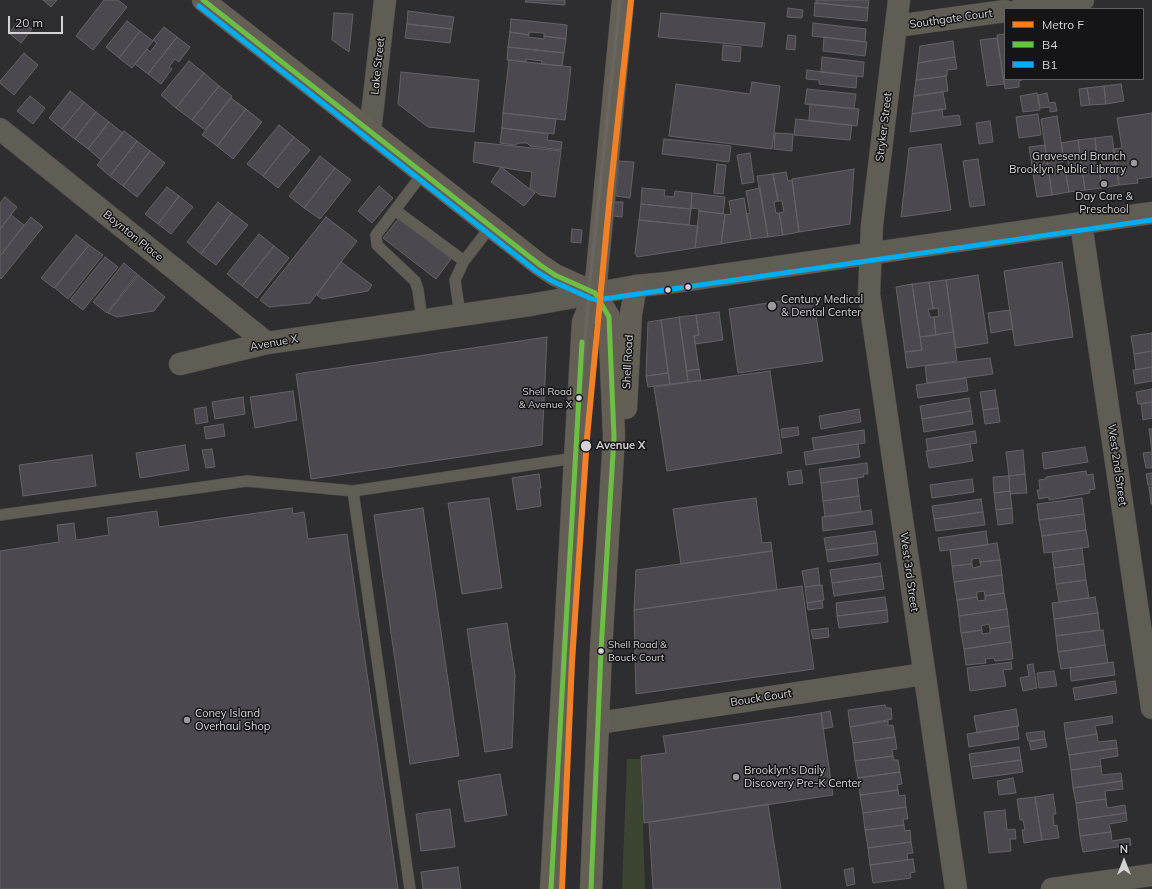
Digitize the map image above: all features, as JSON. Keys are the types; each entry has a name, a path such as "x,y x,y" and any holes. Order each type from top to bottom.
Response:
{"main road":[{"path":"202,0 555,275 595,293"},
{"path":"551,889 574,458 583,322 595,293 623,0"},
{"name":"Shell Road","path":"614,437 626,409 631,314 636,286"},
{"name":"Shell Road","path":"591,889 598,723 614,437 610,317 595,293"}],"street":[{"name":"Lake Street","path":"370,132 385,0"},
{"name":"Stryker Street","path":"871,254 872,225 899,0"},
{"path":"1027,8 1084,0"},
{"name":"Southgate Court","path":"896,26 1004,11"},
{"name":"Boynton Place","path":"0,129 267,342"},
{"name":"Avenue X","path":"180,364 267,342 530,305 636,286 667,283 1152,213"},
{"name":"West 2nd Street","path":"1081,223 1152,708"},
{"name":"West 3rd Street","path":"871,254 869,294 956,889"},
{"name":"Bouck Court","path":"598,723 924,674"},
{"path":"1052,889 1152,875"}],"lane":[{"path":"422,320 418,290 415,281 377,245 376,235 423,173"},
{"path":"395,210 464,261"},
{"path":"460,315 455,280 464,261 491,226"},
{"path":"0,516 247,481 353,491 574,458"},
{"path":"353,491 410,889"}],"green space":[{"path":"627,759 641,759 645,889 622,889"}],"building":[{"path":"43,0 57,0 51,7"},
{"path":"104,0 118,0 127,7 93,50 76,36"},
{"path":"526,0 565,0 565,5 525,2"},
{"path":"816,0 869,0 868,8 816,3"},
{"path":"815,3 868,8 867,21 814,16"},
{"path":"788,8 803,10 802,18 787,17"},
{"path":"408,11 454,17 452,29 407,24"},
{"path":"334,13 353,14 349,52 332,40"},
{"path":"661,13 765,23 762,47 658,37"},
{"path":"20,19 32,29 21,43 9,33"},
{"path":"511,19 567,25 566,39 544,36 544,33 529,32 529,35 510,32"},
{"path":"127,21 140,31 119,58 106,47"},
{"path":"813,23 866,29 865,42 812,36"},
{"path":"407,24 452,29 450,43 405,38"},
{"path":"164,27 177,37 148,74 135,64 147,49 150,52 157,43 153,40"},
{"path":"140,31 153,41 132,68 119,58"},
{"path":"510,32 529,35 528,37 544,39 544,36 566,39 564,53 508,47"},
{"path":"1004,34 1004,80 1022,80 1019,81 1019,87 1005,89 997,35"},
{"path":"788,35 796,36 795,50 786,49"},
{"path":"177,37 190,47 179,62 175,59 169,67 172,69 161,84 148,74"},
{"path":"824,37 867,42 865,56 823,51"},
{"path":"997,38 1004,84 987,86 980,40"},
{"path":"953,41 955,57 918,63 920,46"},
{"path":"723,45 741,47 740,62 722,60"},
{"path":"508,47 564,53 562,66 541,64 542,61 526,59 526,62 507,60"},
{"path":"24,53 38,65 14,95 0,83 0,81"},
{"path":"822,57 864,62 863,77 821,72"},
{"path":"955,57 957,69 947,70 947,76 916,80 918,63"},
{"path":"509,60 571,67 565,120 503,113"},
{"path":"189,61 204,73 176,108 161,95"},
{"path":"807,70 857,76 856,88 819,84 819,80 806,79"},
{"path":"401,72 479,80 474,132 428,127 398,104"},
{"path":"204,73 219,86 192,120 176,108"},
{"path":"946,76 948,91 914,96 916,80"},
{"path":"752,82 780,86 772,149 669,136 676,84 750,94"},
{"path":"1121,84 1124,101 1106,104 1104,86"},
{"path":"219,86 232,96 205,130 192,120"},
{"path":"1104,86 1106,104 1090,105 1087,88"},
{"path":"1087,88 1090,105 1081,106 1079,89"},
{"path":"807,89 856,94 854,109 805,104"},
{"path":"70,91 84,102 62,129 49,118"},
{"path":"943,92 946,109 912,114 914,96"},
{"path":"1037,93 1040,110 1023,112 1020,96"},
{"path":"1047,93 1049,103 1055,102 1057,111 1050,112 1050,107 1040,108 1038,95"},
{"path":"30,96 45,108 33,124 17,111"},
{"path":"231,98 246,109 217,146 202,135"},
{"path":"84,102 96,112 75,139 62,129"},
{"path":"810,104 859,109 857,126 809,121"},
{"path":"246,109 262,122 233,159 217,146"},
{"path":"942,109 943,117 959,115 961,125 910,132 912,114"},
{"path":"96,112 109,122 88,149 75,139"},
{"path":"503,113 556,119 554,134 502,128"},
{"name":"Gravesend Branch Brooklyn Public Library","path":"1152,113 1152,177 1137,179 1138,183 1119,185 1113,149 1122,148 1117,118"},
{"path":"1038,114 1041,135 1019,138 1016,117"},
{"path":"1057,116 1064,161 1060,162 1061,169 1065,169 1069,192 1052,195 1041,119"},
{"path":"796,119 852,125 850,140 794,135"},
{"path":"990,121 993,142 979,144 976,123"},
{"path":"109,122 123,133 101,160 88,149"},
{"path":"279,125 294,137 263,176 247,164"},
{"path":"502,128 548,134 547,140 562,142 561,150 530,146 527,143 519,143 515,145 500,143"},
{"path":"124,131 137,141 110,176 97,165"},
{"path":"775,133 793,134 792,151 774,149"},
{"path":"1112,136 1119,185 1102,188 1098,164 1102,163 1101,156 1097,157 1095,138"},
{"path":"294,137 310,150 278,188 263,176"},
{"path":"1095,138 1097,157 1094,157 1095,164 1098,164 1102,188 1085,190 1078,140"},
{"path":"664,139 731,146 729,162 662,154"},
{"path":"1078,140 1085,190 1069,192 1065,169 1069,168 1068,161 1064,161 1061,143"},
{"path":"137,141 150,151 123,186 110,176"},
{"path":"475,142 561,151 555,197 540,195 530,188 532,172 473,162"},
{"path":"941,144 951,210 901,217 909,148"},
{"path":"1045,145 1052,195 1037,197 1033,173 1036,173 1036,165 1032,166 1029,147"},
{"path":"150,151 165,163 137,197 123,186"},
{"path":"750,153 754,182 742,184 737,155"},
{"path":"320,156 335,168 304,208 289,196"},
{"path":"978,159 985,205 970,207 963,161"},
{"path":"619,161 634,162 630,198 616,196"},
{"path":"717,164 726,165 723,194 714,193"},
{"path":"501,167 535,193 524,206 491,182"},
{"path":"335,168 351,180 320,219 304,208"},
{"path":"854,169 850,224 799,232 792,179"},
{"path":"786,172 788,181 792,180 799,232 783,235 779,213 784,212 782,201 778,201 773,174"},
{"path":"773,174 778,201 774,202 776,213 779,213 783,235 768,237 757,176"},
{"path":"379,186 393,198 372,223 358,211"},
{"path":"167,187 179,196 158,224 145,214"},
{"path":"642,188 665,190 664,196 674,197 675,191 692,193 691,209 641,204"},
{"path":"760,188 768,237 751,239 746,214 750,213 746,191"},
{"path":"692,193 725,197 723,214 699,211 699,209 691,208"},
{"path":"179,196 193,207 171,234 158,224"},
{"path":"5,197 17,207 0,229 0,203"},
{"path":"744,198 751,239 721,244 725,215 731,214 729,201"},
{"path":"218,202 232,213 201,254 187,242"},
{"path":"615,202 623,202 622,217 613,216"},
{"path":"641,204 691,209 689,225 639,220"},
{"path":"699,211 725,214 721,244 695,248"},
{"path":"232,213 248,225 216,265 201,254"},
{"path":"11,215 24,225 0,256 0,229"},
{"path":"31,217 43,227 1,279 0,256"},
{"path":"326,217 357,241 310,303 269,307 260,300"},
{"path":"399,218 451,259 436,279 383,238"},
{"path":"639,220 698,226 695,248 637,257 635,253"},
{"path":"572,229 582,230 581,243 571,242"},
{"path":"259,234 274,246 242,286 227,274"},
{"path":"76,235 89,245 54,288 41,278"},
{"path":"89,245 103,255 68,299 55,288"},
{"path":"274,246 289,258 257,298 242,286"},
{"path":"105,257 118,267 83,310 70,300"},
{"path":"341,262 372,285 368,291 322,299 317,295"},
{"path":"1062,262 1073,337 1015,346 1004,271"},
{"path":"124,263 137,274 107,313 93,302"},
{"path":"138,275 165,297 154,311 117,317 108,313"},
{"path":"978,275 988,343 956,348 946,280"},
{"path":"946,280 953,332 936,335 934,317 939,316 938,308 933,309 929,282"},
{"path":"929,282 933,309 928,309 930,317 934,317 936,335 920,337 912,284"},
{"path":"912,284 922,350 905,352 896,287"},
{"path":"813,296 823,361 738,373 729,309"},
{"path":"1010,310 1013,329 991,333 988,313"},
{"path":"719,312 723,340 695,344 694,336 699,335 696,315"},
{"path":"696,315 699,335 694,336 699,369 687,371 679,317"},
{"path":"679,317 688,382 670,384 661,320"},
{"path":"661,320 668,373 646,376 648,322"},
{"path":"953,332 957,361 907,368 905,352 922,350 920,337"},
{"path":"1152,333 1152,351 1134,354 1131,336"},
{"path":"547,337 542,445 311,479 296,374"},
{"path":"1152,351 1152,367 1136,370 1134,354"},
{"path":"990,358 993,374 927,383 925,366"},
{"path":"1152,367 1152,381 1135,384 1133,370"},
{"path":"699,369 701,380 688,382 687,371"},
{"path":"770,371 782,453 667,471 654,387"},
{"path":"668,373 670,384 648,387 646,376"},
{"path":"966,378 968,391 918,398 916,385"},
{"path":"1152,389 1152,402 1138,404 1136,392"},
{"path":"995,390 998,408 983,410 980,392"},
{"path":"293,391 297,420 255,428 250,397"},
{"path":"243,397 245,414 215,419 212,402"},
{"path":"969,398 971,411 922,419 920,406"},
{"path":"1152,402 1152,418 1143,420 1141,404"},
{"path":"206,407 208,422 196,424 194,409"},
{"path":"998,408 1000,422 985,424 983,410"},
{"path":"859,409 861,422 821,429 819,416"},
{"path":"971,411 973,424 924,432 922,419"},
{"path":"223,424 225,436 206,439 204,427"},
{"path":"798,427 799,435 782,438 781,429"},
{"path":"1149,429 1152,429 1152,452"},
{"path":"864,430 865,443 814,450 812,438"},
{"path":"975,431 977,443 928,451 926,439"},
{"path":"858,444 860,457 806,465 804,452"},
{"path":"970,444 973,461 929,468 926,451"},
{"path":"185,445 189,470 140,478 136,453"},
{"path":"1085,447 1088,462 1044,469 1042,453"},
{"path":"212,449 215,467 206,468 202,450"},
{"path":"1023,450 1025,474 1009,476 1006,452"},
{"path":"1152,452 1152,468 1146,468 1143,453"},
{"path":"92,455 96,486 23,496 19,465"},
{"path":"867,463 868,474 863,474 864,477 821,483 819,469"},
{"path":"801,470 803,483 789,485 787,472"},
{"path":"1086,471 1087,475 1093,474 1095,489 1089,490 1090,493 1049,500 1049,497 1039,499 1037,490 1040,490 1039,480 1046,479 1046,477"},
{"path":"1152,473 1152,485 1148,485 1146,474"},
{"path":"539,474 541,506 517,510 512,478"},
{"path":"1025,474 1027,493 1010,494 1009,476"},
{"path":"1009,476 1010,491 994,493 993,477"},
{"path":"857,478 859,496 823,501 821,483"},
{"path":"972,479 974,492 932,498 930,485"},
{"path":"1149,487 1152,487 1152,504 1151,504"},
{"path":"1010,491 1012,508 996,510 994,493"},
{"path":"859,496 861,512 825,517 823,501"},
{"path":"489,498 502,588 462,594 448,503"},
{"path":"756,498 762,543 771,542 772,551 681,564 673,509"},
{"path":"1082,498 1084,514 1039,520 1037,504"},
{"path":"981,499 983,512 934,519 932,506"},
{"name":"Coney Island Overhaul Shop","path":"292,508 293,514 304,512 308,539 347,534 398,889 0,889 0,551 59,542 57,525 74,523 76,540 109,535 107,518 157,511 159,527"},
{"path":"423,508 459,756 410,764 374,515"},
{"path":"1012,508 1013,523 998,525 996,510"},
{"path":"871,510 873,524 823,531 822,517"},
{"path":"983,512 985,525 936,531 934,519"},
{"path":"1084,514 1086,530 1042,536 1039,520"},
{"path":"1086,530 1089,547 1044,553 1042,536"},
{"path":"875,531 877,543 826,550 824,538"},
{"path":"986,531 988,545 940,551 938,538"},
{"path":"877,543 878,555 828,562 826,550"},
{"path":"997,543 1000,560 980,562 979,558 972,559 972,564 952,566 950,550"},
{"path":"1082,548 1084,564 1054,568 1052,552"},
{"path":"772,551 777,590 634,610 636,570"},
{"path":"1000,560 1002,575 954,582 952,566 972,564 973,568 981,566 980,562"},
{"path":"880,563 882,576 832,583 830,570"},
{"path":"1084,564 1086,580 1056,584 1054,568"},
{"path":"818,568 820,585 805,587 802,571"},
{"path":"1002,575 1004,593 985,596 984,591 977,592 977,597 957,600 954,582"},
{"path":"882,576 884,589 834,596 832,583"},
{"path":"1086,580 1089,598 1059,602 1056,584"},
{"path":"822,585 824,600 807,603 805,587"},
{"path":"802,586 814,669 636,694 634,610"},
{"path":"1004,593 1007,609 959,616 957,600 977,597 978,601 985,600 985,596"},
{"path":"885,597 887,610 837,616 836,603"},
{"path":"1095,597 1098,613 1054,619 1052,603"},
{"path":"822,601 823,608 808,610 807,603"},
{"path":"1007,609 1009,626 990,629 989,624 981,626 982,630 961,633 959,616"},
{"path":"887,610 888,622 839,628 837,616"},
{"path":"1098,613 1100,630 1056,636 1054,619"},
{"path":"507,623 515,675 512,748 485,752 467,629"},
{"path":"1009,626 1011,642 964,649 961,633 982,630 982,634 990,633 990,629"},
{"path":"828,628 829,637 813,639 811,630"},
{"path":"1103,630 1105,645 1058,652 1056,636"},
{"path":"1011,642 1013,659 995,661 994,658 985,659 986,663 966,665 964,649"},
{"path":"1105,645 1108,663 1061,669 1058,652"},
{"path":"1011,662 1012,669 1003,670 1006,686 970,691 967,668"},
{"path":"1113,662 1115,675 1071,681 1070,668"},
{"path":"1033,664 1037,688 1023,691 1020,678 1029,676 1027,665"},
{"path":"1054,671 1057,686 1039,688 1037,673"},
{"path":"1115,681 1117,693 1075,700 1073,688"},
{"path":"885,705 886,708 891,708 892,719 850,727 848,710"},
{"path":"1016,709 1019,726 977,733 974,716"},
{"path":"830,711 833,727 823,729 821,713"},
{"name":"Brooklyn's Daily Discovery Pre-K Center","path":"821,713 833,795 644,823 641,756 666,753 663,736"},
{"path":"1112,716 1113,723 1095,726 1097,734 1066,739 1064,723"},
{"path":"888,721 888,726 893,725 895,737 853,743 850,727"},
{"path":"1017,726 1019,739 969,747 967,734"},
{"path":"1044,731 1045,739 1028,741 1026,733"},
{"path":"1097,734 1098,742 1116,740 1117,748 1069,755 1066,739"},
{"path":"895,737 897,749 892,750 893,756 855,761 853,743"},
{"path":"1045,739 1047,747 1031,750 1029,742"},
{"path":"1019,747 1021,760 971,767 969,754"},
{"path":"1117,748 1118,756 1100,759 1101,766 1071,770 1069,755"},
{"path":"893,756 894,760 898,760 900,772 858,778 855,761"},
{"path":"1021,760 1023,772 973,779 971,767"},
{"path":"1101,766 1102,775 1121,773 1122,781 1073,788 1071,770"},
{"path":"900,772 902,784 897,785 898,790 860,795 858,778"},
{"path":"500,774 507,815 465,822 458,781"},
{"path":"1013,778 1016,793 999,795 997,781"},
{"path":"1122,781 1123,789 1105,791 1106,799 1076,803 1073,788"},
{"path":"898,790 899,796 905,795 906,807 863,813 860,795"},
{"path":"1053,794 1056,814 1053,814 1054,826 1057,825 1059,838 1042,840 1035,797"},
{"path":"1035,797 1042,840 1024,843 1022,830 1025,830 1023,820 1020,820 1017,799"},
{"path":"1106,799 1107,808 1125,805 1126,813 1078,820 1076,803"},
{"path":"768,804 781,889 653,889 649,822"},
{"path":"906,807 908,819 903,819 904,825 865,830 863,813"},
{"path":"450,809 455,847 421,851 416,814"},
{"path":"1005,810 1007,830 1015,829 1016,839 1010,839 1011,851 989,853 984,812"},
{"path":"1126,813 1127,821 1109,824 1111,832 1080,836 1078,820"},
{"path":"904,825 905,831 910,830 911,842 868,848 865,830"},
{"path":"1111,832 1112,841 1130,838 1131,845 1083,852 1080,836"},
{"path":"911,842 913,853 907,854 908,860 870,865 868,848"},
{"path":"913,859 915,872 910,873 911,878 873,883 870,865"},
{"path":"458,867 461,889 423,889 421,872"},
{"path":"853,868 855,884 847,886 844,870"}],"railway":[{"path":"553,826 556,797 562,656 578,420 590,281 620,0"}],"metro line":[{"name":"F","path":"562,889 572,661 587,438 610,194 631,0"}],"transit line":[{"name":"B4","path":"203,0 540,265 555,275 595,293"},
{"name":"B1","path":"199,6 536,271 552,281 592,299"},
{"name":"B1","path":"596,300 1152,220"},
{"name":"B4","path":"591,889 601,651 614,437 609,317 595,293"},
{"name":"B4","path":"551,889 582,342"}],"place":[{"name":"Gravesend Branch Brooklyn Public Library","path":"1134,163"},
{"name":"Day Care & Preschool","path":"1104,184"},
{"name":"Century Medical & Dental Center","path":"772,306"},
{"name":"Shell Road & Avenue X","path":"579,398"},
{"name":"Avenue X","path":"586,446"},
{"name":"Shell Road & Bouck Court","path":"601,651"},
{"name":"Coney Island Overhaul Shop","path":"187,720"},
{"name":"Brooklyn's Daily Discovery Pre-K Center","path":"736,777"}]}
